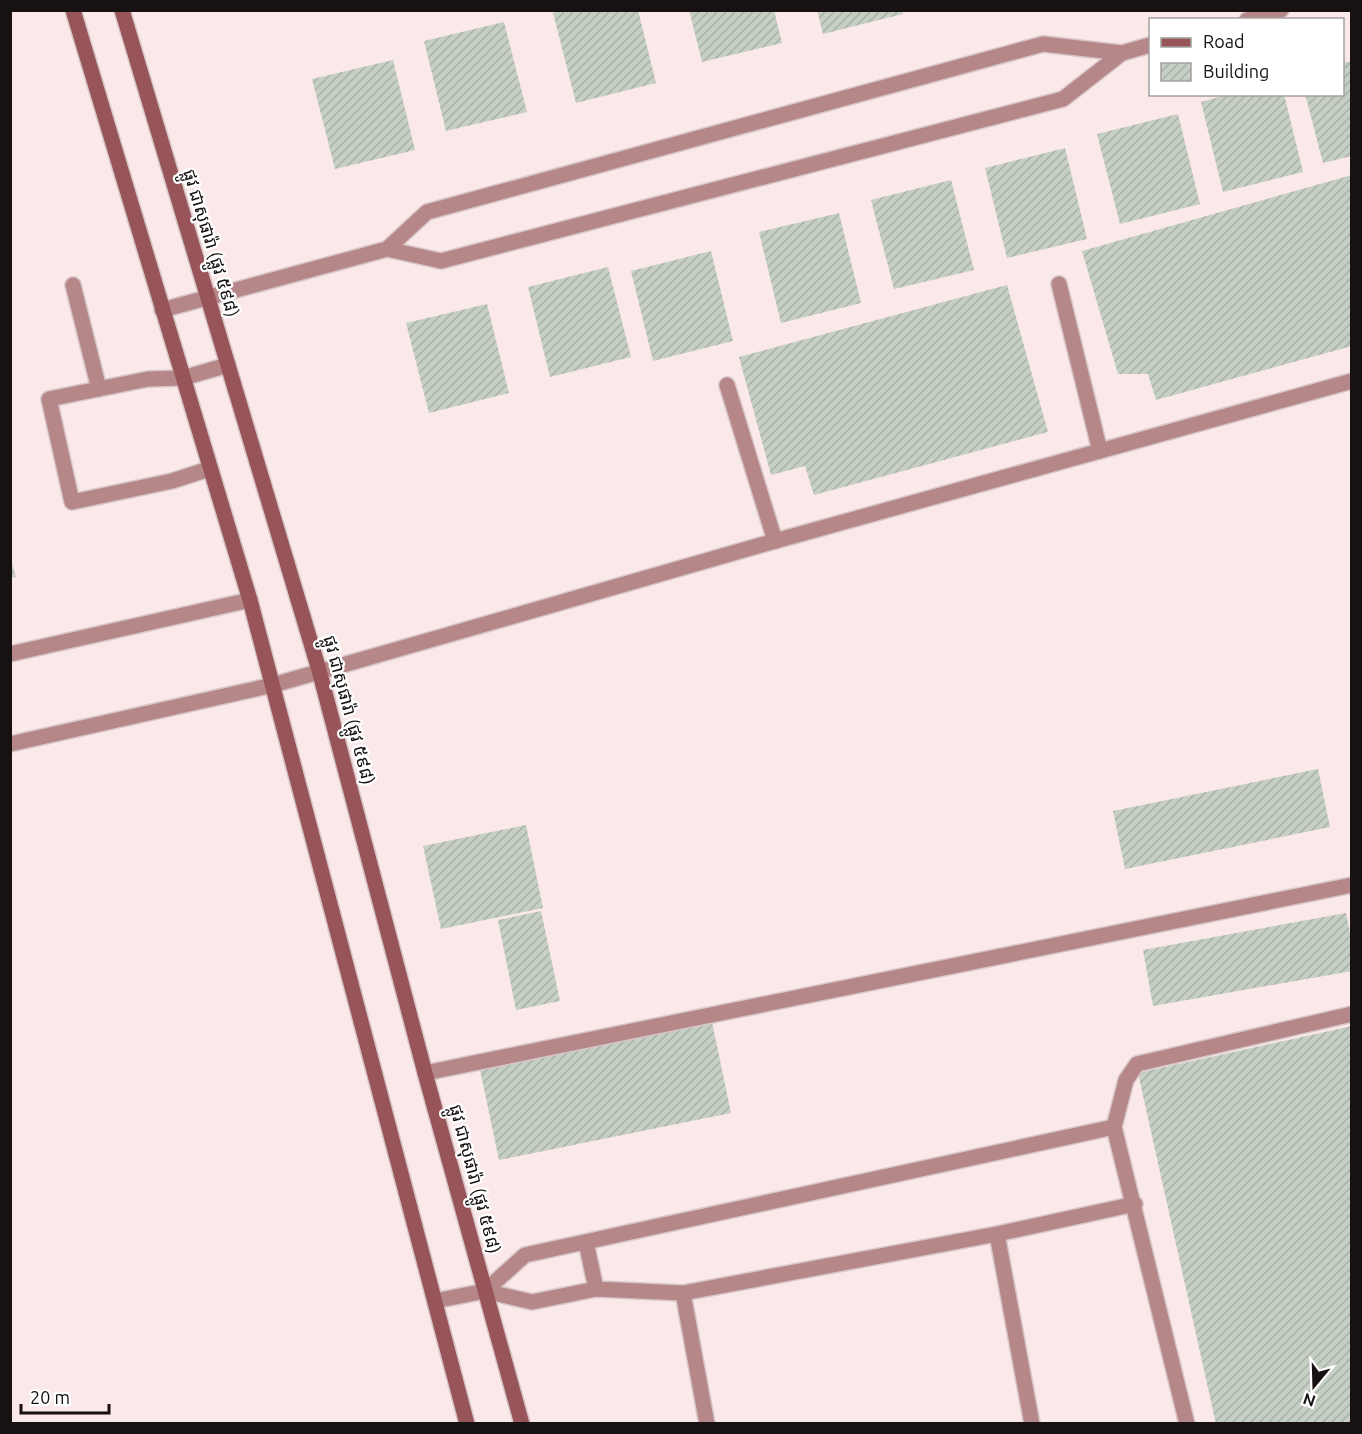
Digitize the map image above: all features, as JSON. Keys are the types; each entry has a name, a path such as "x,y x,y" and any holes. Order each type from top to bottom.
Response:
{"main road":[{"path":"73,10 250,600 467,1424"},
{"name":"ផ្លូវ ជាសុផារ៉ា (ផ្លូវ ៥៩៨)","path":"122,10 319,670 521,1423"}],"street":[{"path":"1254,18 1281,10"},
{"path":"162,310 387,249 427,212 1043,44 1122,52 1149,45"},
{"path":"387,249 441,261 1063,99 1122,52"},
{"path":"1059,284 1100,451"},
{"path":"73,285 99,390"},
{"path":"209,469 172,481 72,502 49,399 148,379 183,378 228,365"},
{"path":"10,744 273,685 775,541 1352,381"},
{"path":"727,385 775,541"},
{"path":"10,654 250,600"},
{"path":"425,1072 1352,885"},
{"path":"1187,1424 1135,1204 1114,1127 1126,1080 1137,1064 1352,1014"},
{"path":"485,1291 525,1255 1114,1127"},
{"path":"435,1301 485,1291 532,1302 596,1289 683,1293 997,1234 1135,1204"},
{"path":"997,1234 1032,1424"},
{"path":"586,1242 596,1289"},
{"path":"683,1293 707,1424"}],"building":[{"path":"562,10 638,10 656,83 576,103 553,13"},
{"path":"689,10 774,10 782,43 702,62"},
{"path":"817,10 902,10 903,14 823,34"},
{"path":"504,22 527,112 446,131 424,41"},
{"path":"393,60 415,150 335,169 312,79"},
{"path":"1352,61 1352,156 1323,163 1306,96 1344,96 1344,63"},
{"path":"1223,96 1284,96 1303,172 1223,192 1201,102"},
{"path":"1178,114 1200,204 1120,224 1097,134"},
{"path":"1065,148 1087,239 1007,258 985,168"},
{"path":"1352,175 1352,346 1156,400 1148,374 1118,374 1082,251"},
{"path":"951,180 974,270 894,289 871,200"},
{"path":"839,213 861,303 781,323 759,232"},
{"path":"711,251 733,341 653,361 631,271"},
{"path":"608,267 631,357 550,377 528,287"},
{"path":"1007,285 1048,432 814,495 805,466 771,475 739,357"},
{"path":"487,304 509,393 429,413 406,323"},
{"path":"10,557 16,577 10,578"},
{"path":"1318,769 1330,827 1125,869 1113,811"},
{"path":"526,825 543,908 441,929 423,846"},
{"path":"541,911 560,1001 516,1010 498,920"},
{"path":"1346,913 1352,943 1352,971 1153,1006 1143,950"},
{"path":"712,1022 731,1113 499,1160 480,1070"},
{"path":"1352,1026 1352,1424 1216,1424 1138,1073"}]}
